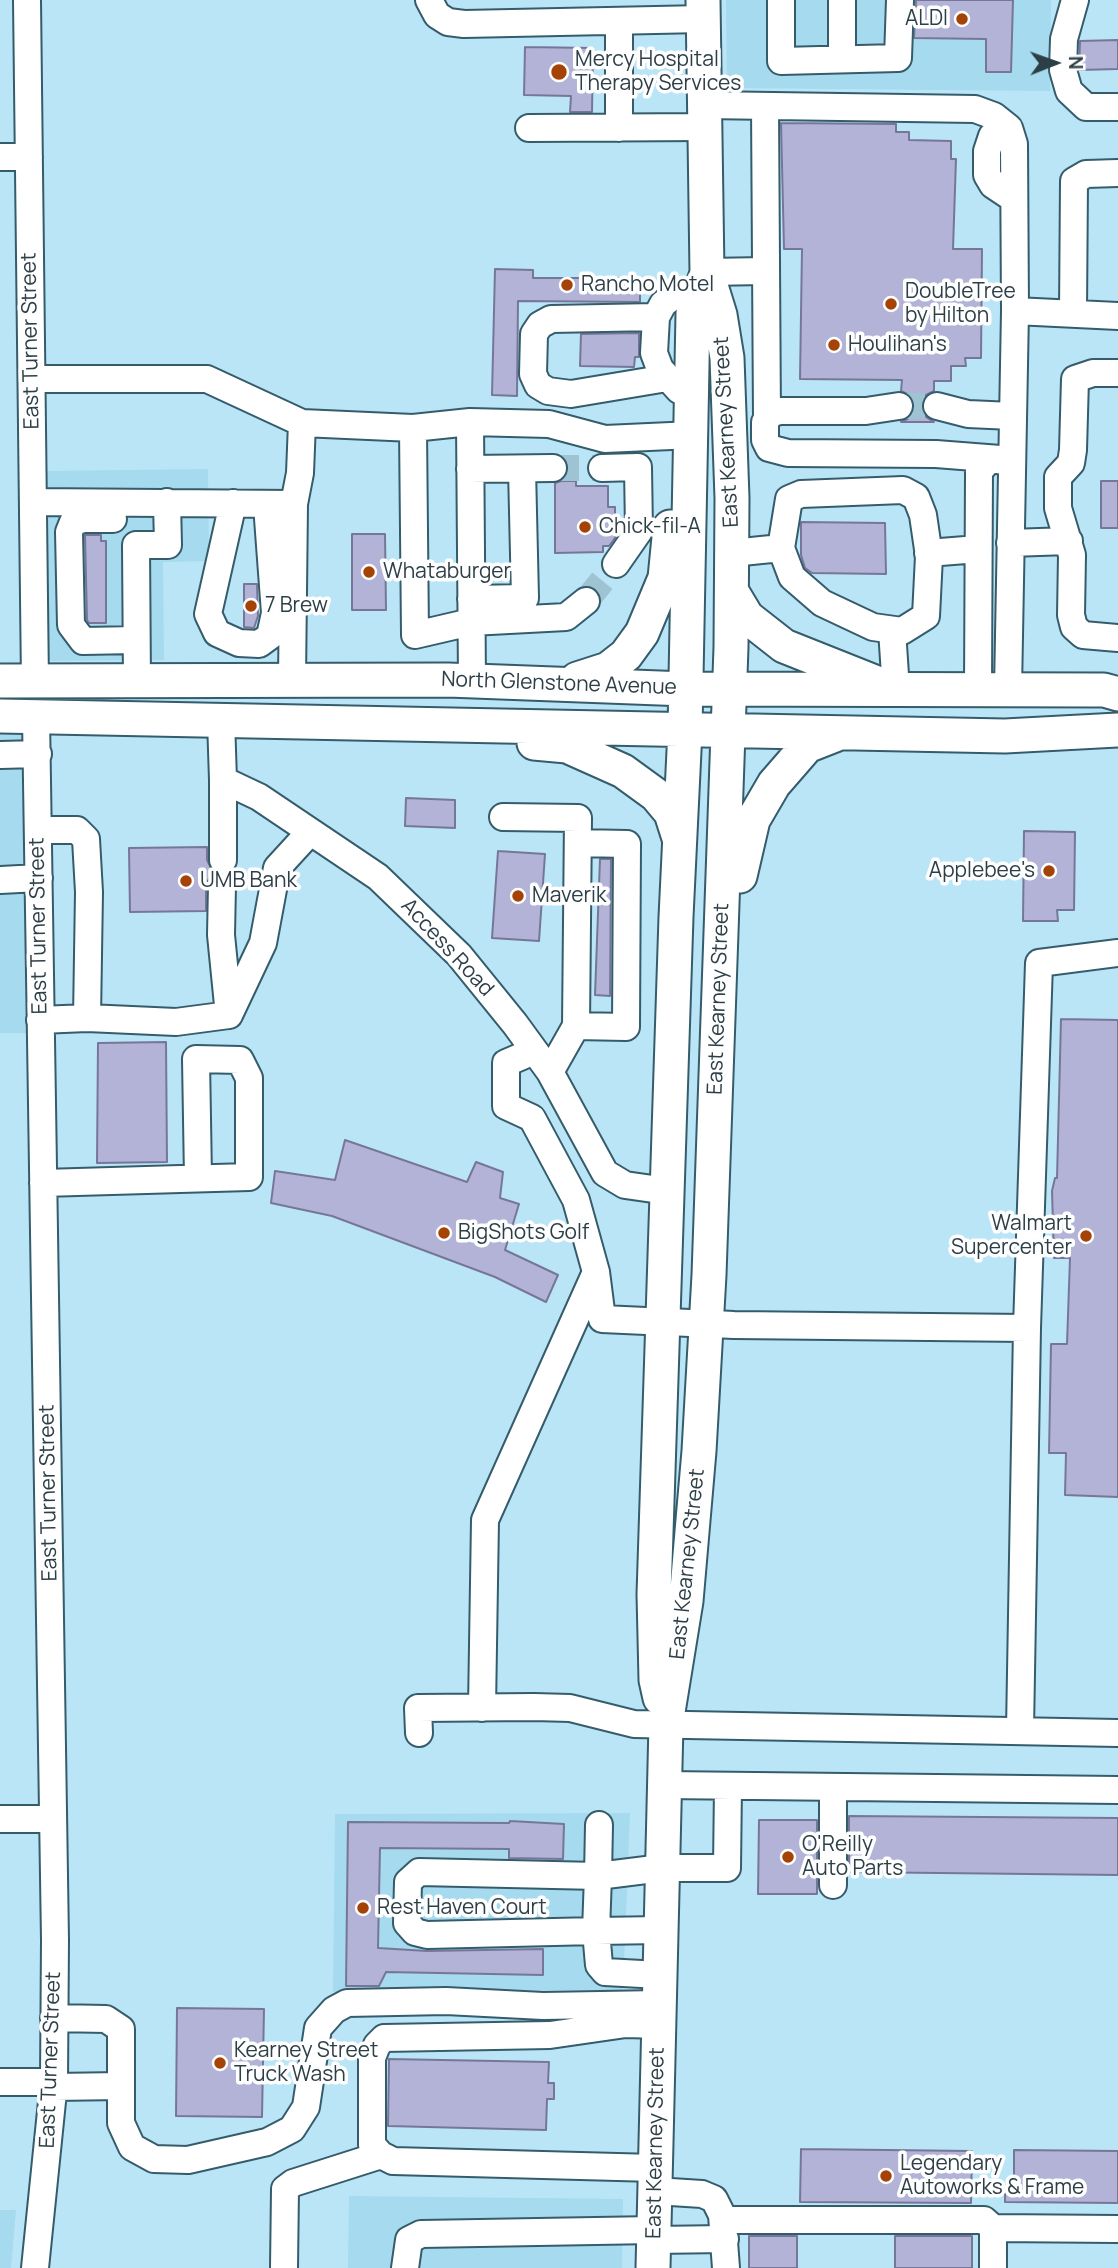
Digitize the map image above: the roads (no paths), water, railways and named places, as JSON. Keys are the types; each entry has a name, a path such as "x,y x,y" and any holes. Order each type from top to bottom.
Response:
{"main road":[{"name":"East Kearney Street","path":"666,1724 656,1680 654,1594 685,730 693,444 693,313 705,278 703,9"},
{"name":"East Kearney Street","path":"654,2246 666,1724 686,1601 706,1324 730,730 732,553 727,358 720,315 705,278"},
{"path":"554,684 590,677 608,669 626,655 642,633 665,578 673,487 693,444"},
{"path":"732,592 747,617 784,646 895,690"},
{"name":"North Glenstone Avenue","path":"0,681 472,681 686,689 1104,690 1118,694"},
{"path":"36,717 43,707 59,700 161,698 181,681"},
{"path":"0,695 21,694 36,682"},
{"name":"North Glenstone Avenue","path":"0,716 1005,736 1118,730"},
{"path":"262,720 344,739 567,746 624,771 656,795 671,813 680,840"},
{"path":"709,1275 731,1137 738,897 746,841 765,798 795,757 807,746 840,733"},
{"path":"954,735 1026,749 1118,752"}],"street":[{"name":"East Turner Street","path":"27,0 36,682"},
{"path":"429,0 437,15 448,22 565,11 629,14 703,9"},
{"path":"781,0 780,61 898,58 900,0"},
{"path":"842,0 842,59"},
{"path":"1076,0 1064,39 1063,70 1069,91 1086,107 1118,107"},
{"path":"619,128 629,14"},
{"path":"765,106 765,440 776,452 957,455 996,467"},
{"path":"529,128 619,128 765,106 975,109 995,116 1004,124 992,136 987,150 988,175 993,185 1014,199 1012,416 996,467 978,549 993,690"},
{"path":"0,157 29,157"},
{"path":"1073,312 1074,181 1086,174 1118,173"},
{"path":"693,401 667,378 654,353 656,317 663,304 705,278 765,271"},
{"path":"1015,311 1118,316"},
{"path":"656,317 551,319 540,325 534,334 533,374 538,385 548,391 571,394 667,378"},
{"path":"1118,373 1093,373 1075,379 1071,463 1058,477 1058,508 1069,541 1074,626 1083,635 1118,638"},
{"path":"32,379 207,379 302,423 413,428 470,422 550,424 605,439 693,444"},
{"path":"767,419 779,411 866,411 899,406"},
{"path":"937,406 968,414 1012,416"},
{"path":"470,422 472,681"},
{"path":"292,679 294,504 300,473 302,423"},
{"path":"413,428 415,635 471,611 524,598 522,469"},
{"path":"602,468 638,467 639,531 616,564"},
{"path":"993,690 1010,542 996,467"},
{"path":"470,469 553,468"},
{"path":"903,490 916,497 923,514 928,553 926,616 902,631 873,627 822,603 792,577 781,548 789,499 801,494 903,490"},
{"path":"33,502 167,511"},
{"path":"136,640 83,641 75,634 71,625 69,532 73,522 233,503 294,504"},
{"path":"233,503 208,614 217,633 239,643 259,643 270,636 275,613 267,505"},
{"path":"137,682 136,545 168,545 167,511"},
{"path":"1010,542 1069,541"},
{"path":"732,553 781,548"},
{"path":"928,553 978,549"},
{"path":"471,611 566,617 586,601"},
{"path":"892,629 895,690"},
{"name":"East Turner Street","path":"35,2268 54,2085 36,717"},
{"path":"222,720 221,935 229,1015"},
{"path":"0,755 38,754"},
{"name":"Access Road","path":"223,780 260,797 378,877 459,954 534,1051 550,1072 605,1173 625,1185 667,1191"},
{"path":"503,817 578,818 576,1026 550,1072"},
{"path":"38,830 77,830 86,839 89,892 87,1018"},
{"path":"229,1015 263,943 277,868 310,832"},
{"path":"576,1026 626,1027 627,844 578,843"},
{"path":"0,880 39,878"},
{"path":"1020,1730 1027,1328 1039,964 1118,953"},
{"path":"40,1020 87,1018 176,1022 229,1015"},
{"path":"534,1051 506,1063 506,1106 532,1118 543,1134 576,1200 596,1272 602,1319 706,1324 1027,1328"},
{"path":"43,1183 249,1177 258,1078 240,1060 196,1059 198,1178"},
{"path":"482,1708 485,1520 596,1272"},
{"path":"419,1733 418,1708 570,1708 634,1724 1118,1733"},
{"path":"664,1785 1118,1790"},
{"path":"661,1930 427,1935 415,1932 407,1923 406,1890 413,1875 430,1871 598,1876 663,1868 727,1868 728,1786"},
{"path":"833,1787 833,1885"},
{"path":"0,1819 52,1819"},
{"path":"599,1825 596,1931 599,1965 605,1972 659,2001"},
{"path":"54,2018 106,2019 116,2023 121,2029 121,2123 132,2147 154,2159 188,2160 267,2142 292,2129 306,2107 318,2028 334,2010 347,2003 446,2001 543,2006 659,2001"},
{"path":"659,2001 626,2024 550,2035 384,2038 377,2045 372,2057 372,2145 381,2155 393,2161 655,2180 702,2194 714,2199 724,2230 726,2268"},
{"path":"0,2082 121,2086"},
{"path":"284,2268 285,2189 293,2183 381,2155"},
{"path":"405,2268 409,2240 428,2233 545,2234 654,2246 724,2230 972,2219 984,2220 993,2228 1118,2229"},
{"path":"993,2228 993,2268"}],"tunnel":[{"path":"899,406 937,406"},
{"path":"553,468 602,468"},
{"path":"586,601 616,564"}],"place":[{"name":"ALDI","path":"962,19"},
{"name":"Mercy Hospital Therapy Services","path":"559,72"},
{"name":"Rancho Motel","path":"567,285"},
{"name":"DoubleTree by Hilton","path":"891,304"},
{"name":"Houlihan's","path":"834,345"},
{"name":"Chick-fil-A","path":"585,527"},
{"name":"Whataburger","path":"369,572"},
{"name":"7 Brew","path":"251,606"},
{"name":"Applebee's","path":"1049,871"},
{"name":"UMB Bank","path":"186,881"},
{"name":"Maverik","path":"518,896"},
{"name":"BigShots Golf","path":"444,1233"},
{"name":"Walmart Supercenter","path":"1086,1236"},
{"name":"O'Reilly Auto Parts","path":"788,1857"},
{"name":"Rest Haven Court","path":"363,1908"},
{"name":"Kearney Street Truck Wash","path":"220,2063"},
{"name":"Legendary Autoworks & Frame","path":"886,2176"}]}
